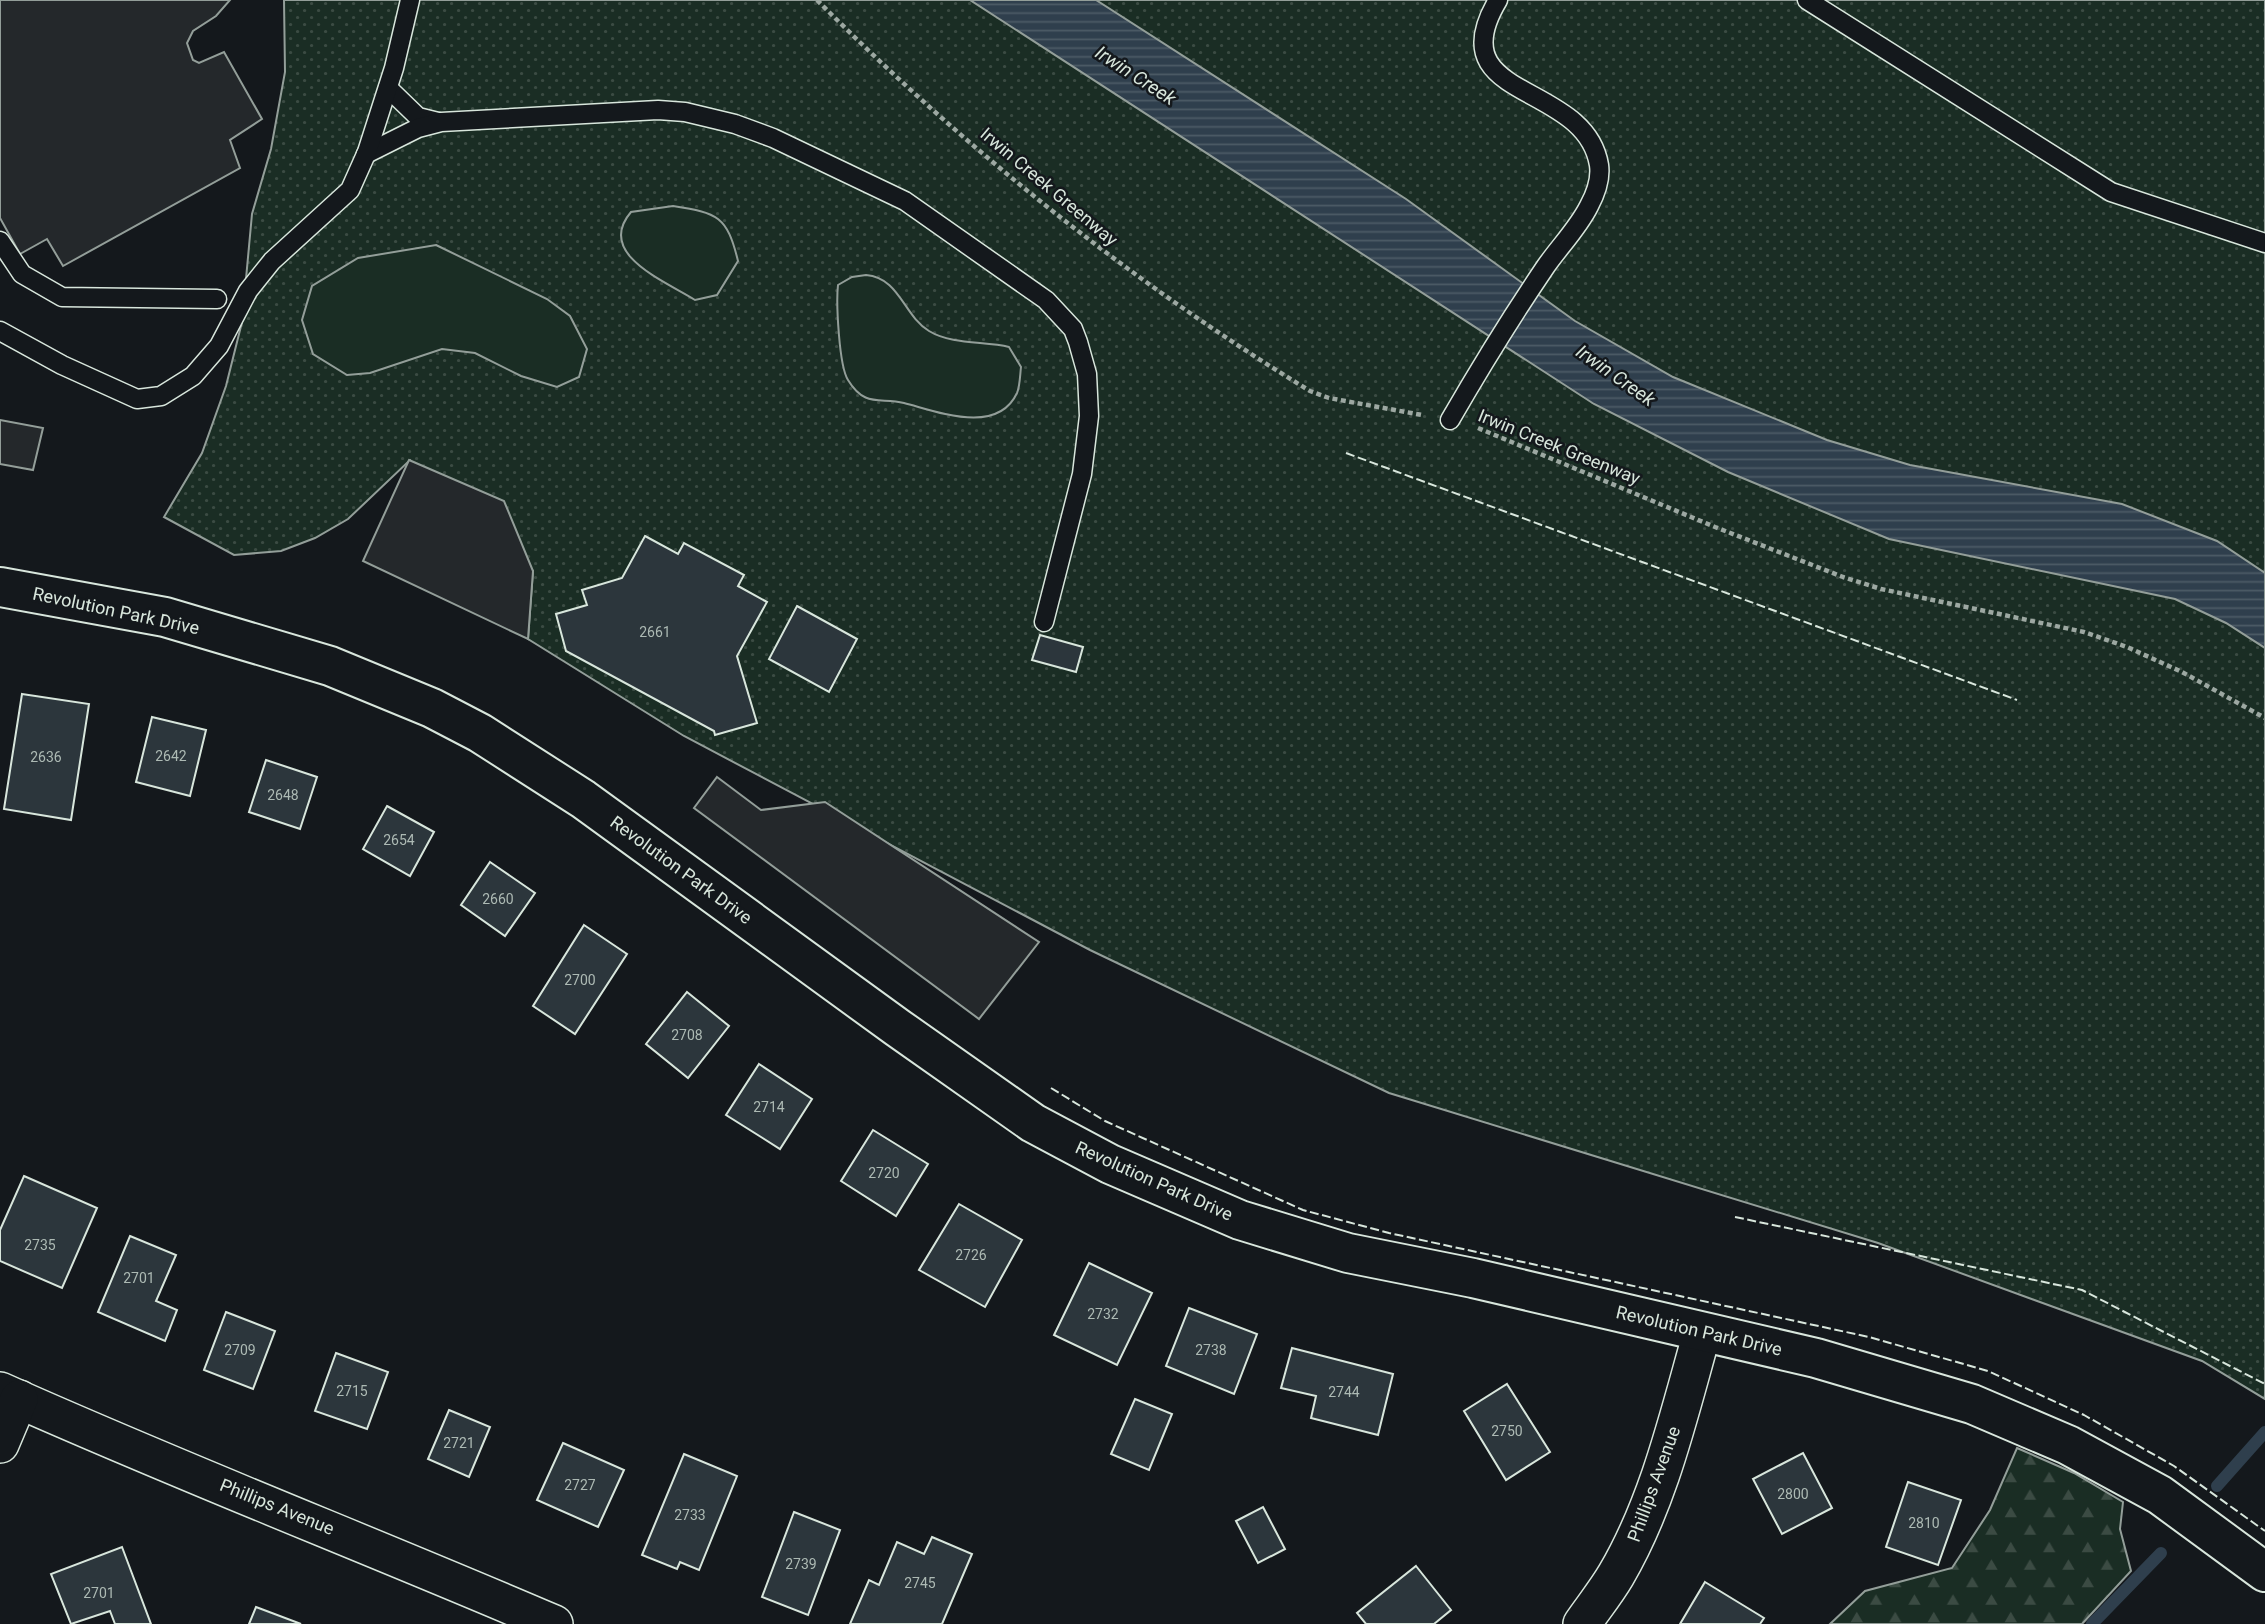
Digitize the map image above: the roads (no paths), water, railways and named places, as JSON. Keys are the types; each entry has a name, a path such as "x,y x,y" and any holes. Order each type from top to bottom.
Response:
{"street":[{"name":"Revolution Park Drive","path":"0,587 165,617 330,666 432,708 480,733 583,799 898,1028 1034,1123 1110,1164 1240,1220 1348,1253 1473,1278 1816,1358 1972,1404 2068,1445 2160,1495 2265,1572"},
{"name":"Phillips Avenue","path":"1582,1624 1630,1548 1672,1440 1702,1333"},
{"name":"Phillips Avenue","path":"10,1395 554,1624"},
{"path":"0,1444 10,1395"}],"lane":[{"path":"0,331 123,395 150,399 174,390 209,360 248,291 272,261 350,190 366,154 387,88 410,0"},
{"path":"1450,420 1546,266 1589,207 1597,188 1599,167 1594,145 1576,122 1567,114 1507,82 1488,62 1484,54 1485,31 1498,0"},
{"path":"1807,0 2111,192 2265,243"},
{"path":"387,88 418,117 426,121 657,110 685,112 722,120 773,138 905,201 1046,300 1065,318 1078,342 1087,374 1089,416 1082,474 1044,621"},
{"path":"366,154 418,128 441,122"},
{"path":"0,241 22,274 62,297 217,299"}],"water":[{"name":"Irwin Creek","path":"970,0 1096,0 1406,199 1575,321 1673,377 1827,440 1910,465 2122,504 2217,541 2265,573 2265,648 2226,623 2175,599 1889,539 1728,472 1594,404"}],"waterway":[{"path":"2217,1486 2265,1432"},
{"path":"2092,1624 2161,1553"}]}
